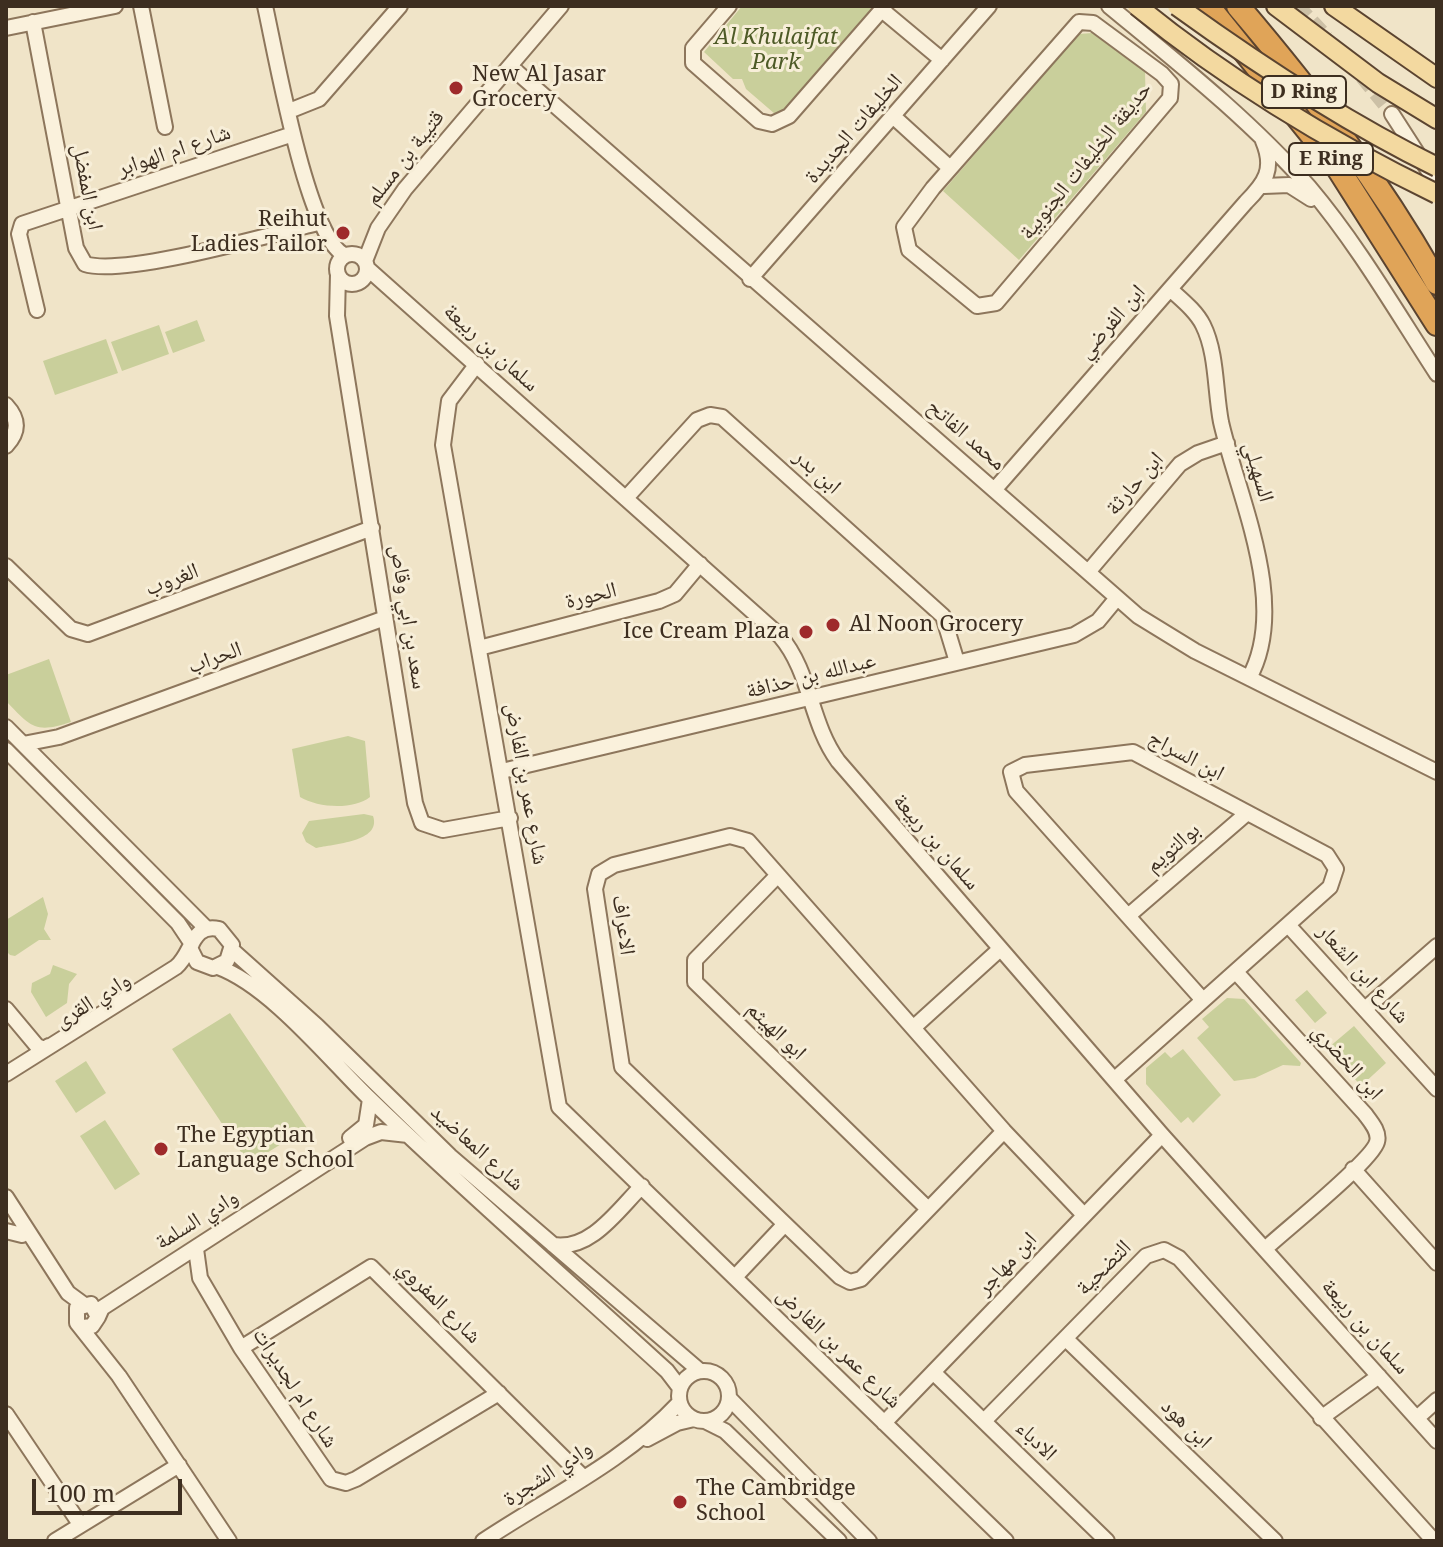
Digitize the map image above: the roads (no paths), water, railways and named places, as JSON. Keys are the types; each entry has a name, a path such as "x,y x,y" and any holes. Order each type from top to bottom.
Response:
{"highway":[{"name":"E Ring","path":"1208,6 1336,165 1437,324"},
{"name":"E Ring","path":"1238,6 1329,117 1375,180 1437,283"}],"main road":[{"name":"D Ring","path":"1137,6 1203,56 1298,120 1437,194"},
{"name":"D Ring","path":"1177,6 1309,96 1437,167"},
{"name":"D Ring","path":"1276,6 1378,83 1437,119"},
{"path":"1334,6 1437,78"}],"street":[{"path":"6,28 115,6"},
{"path":"141,6 165,127"},
{"path":"265,6 293,134 321,240 338,273"},
{"path":"289,111 319,99 400,6"},
{"name":"قتيبة بن مسلم","path":"348,254 378,228 405,189 561,6"},
{"path":"729,6 693,48 693,63 759,121 772,124 789,116 884,8 942,60"},
{"name":"الخليفات الجديدة","path":"750,279 989,6"},
{"path":"1109,6 1260,136 1334,219 1437,374"},
{"name":"ابن المفضل","path":"33,22 79,258 94,267 210,249 319,224"},
{"name":"حديقة الخليفات الجنوبية","path":"1079,22 1093,23 1171,84 1170,98 1150,124 1025,271 990,306 971,304 905,243 907,220 950,168 1079,22"},
{"name":"محمد الفاتح","path":"510,66 1117,598 1161,630 1249,678 1437,772"},
{"path":"1392,114 1437,184"},
{"path":"894,117 950,168"},
{"name":"شارع ام الهوابر","path":"37,310 19,228 24,223 69,211 178,170 293,134"},
{"path":"1260,136 1269,160 1264,186 1289,185 1334,219"},
{"name":"ابن الفرضي","path":"995,489 1264,186"},
{"path":"319,224 330,246 348,254 361,274"},
{"name":"قتيبة بن مسلم","path":"341,327 343,302 361,274 378,228"},
{"path":"338,273 339,261 348,254"},
{"path":"338,273 361,274"},
{"name":"سعد بن ابي وقاص","path":"338,273 336,311 341,327 415,803 422,823 433,829 455,830 510,818"},
{"name":"سلمان بن ربيعة","path":"361,274 394,294 477,364 787,645 811,699 825,742 838,761 999,950 1437,1441"},
{"name":"السهيلي","path":"1170,289 1197,316 1207,336 1227,443 1253,536 1264,619 1261,650 1249,678"},
{"name":"شارع عمر بن الفارض","path":"477,364 449,401 442,430 555,1097 569,1118 1006,1541"},
{"path":"6,405 16,426 15,435 6,446"},
{"name":"ابن بدر","path":"626,498 697,420 710,415 722,417 943,616 957,662"},
{"name":"ابن حارثة","path":"1089,571 1180,464 1198,453 1227,443"},
{"name":"الغروب","path":"6,566 71,629 88,634 372,528"},
{"name":"الحورة","path":"479,648 659,601 675,594 700,564"},
{"name":"عبدالله بن حذافة","path":"502,771 1074,635 1098,621 1117,598"},
{"name":"الحراب","path":"23,744 59,737 385,618"},
{"path":"6,727 206,928 226,934 232,950 227,961 213,968 197,962 178,923 6,750"},
{"path":"46,768 45,752 59,737"},
{"name":"ابن السراج","path":"1115,1079 1330,887 1336,869 1327,855 1133,752 1025,765 1011,772 1016,791 1202,999"},
{"name":"بوالتويم","path":"1128,916 1246,814"},
{"name":"الاعراف","path":"1004,1131 861,1279 854,1282 840,1277 622,1067 595,889 596,877 607,867 738,835 748,841 1004,1131 1084,1215"},
{"name":"ابو الهيثم","path":"778,875 695,960 695,982 928,1209"},
{"name":"شارع ابن الشعار","path":"1288,925 1437,1089"},
{"path":"191,947 198,933 206,928"},
{"path":"1365,1009 1437,946"},
{"name":"وادي القرى","path":"6,1074 176,967 191,947"},
{"name":"شارع المعاضيد","path":"232,950 317,1026 450,1156 700,1371"},
{"path":"913,1028 999,950"},
{"name":"وادي القرى","path":"6,1083 168,981 191,970 213,968"},
{"name":"شارع المعاضيد","path":"213,968 248,984 308,1036 370,1099 667,1371 680,1395"},
{"name":"ابن الخضري","path":"1236,972 1374,1127 1376,1146 1265,1249"},
{"path":"6,1009 37,1046 44,1049 49,1046"},
{"path":"19,1026 31,1050 30,1057 23,1063"},
{"name":"وادي السلمة","path":"88,1315 109,1296 358,1132 370,1117 370,1099"},
{"name":"وادي السلمة","path":"88,1315 196,1249 365,1138 381,1132 411,1136"},
{"name":"ابن مهاجر","path":"884,1423 1162,1135"},
{"path":"1353,1169 1437,1263"},
{"path":"553,1245 570,1246 585,1242 642,1186"},
{"path":"6,1197 68,1293 88,1315"},
{"path":"6,1211 88,1315 119,1376 229,1541"},
{"path":"735,1277 784,1225"},
{"path":"6,1231 22,1235"},
{"path":"583,1272 585,1242"},
{"path":"196,1249 200,1278"},
{"name":"التضحية","path":"984,1421 1146,1256 1164,1250 1179,1258 1434,1541"},
{"path":"172,1262 200,1278"},
{"name":"شارع المفروي","path":"241,1348 360,1270 371,1267 584,1478"},
{"name":"شارع ام لجديرات","path":"200,1278 241,1348 326,1475 338,1482 356,1479 499,1393"},
{"name":"ابن هود","path":"1066,1339 1275,1541"},
{"path":"839,1541 731,1437 700,1420 680,1395 687,1377 700,1371 720,1378 729,1398 869,1541"},
{"name":"الادباء","path":"934,1373 1107,1541"},
{"path":"1321,1418 1379,1376"},
{"name":"وادي الشجرة","path":"488,1540 635,1442 680,1395"},
{"path":"700,1420 722,1414 729,1398"},
{"path":"1417,1418 1437,1400"},
{"path":"6,1414 80,1524"},
{"name":"وادي الشجرة","path":"635,1442 700,1420"},
{"path":"55,1541 179,1465"}],"tunnel":[{"path":"1298,6 1327,37"},
{"path":"1362,77 1392,114"}],"place":[{"name":"New Al Jasar Grocery","path":"456,88"},
{"name":"Reihut Ladies Tailor","path":"343,233"},
{"name":"Al Noon Grocery","path":"833,625"},
{"name":"Ice Cream Plaza","path":"806,632"},
{"name":"The Egyptian Language School","path":"161,1149"},
{"name":"The Cambridge School","path":"680,1502"}],"park label":[{"name":"Al Khulaifat Park","path":"776,50"}]}
